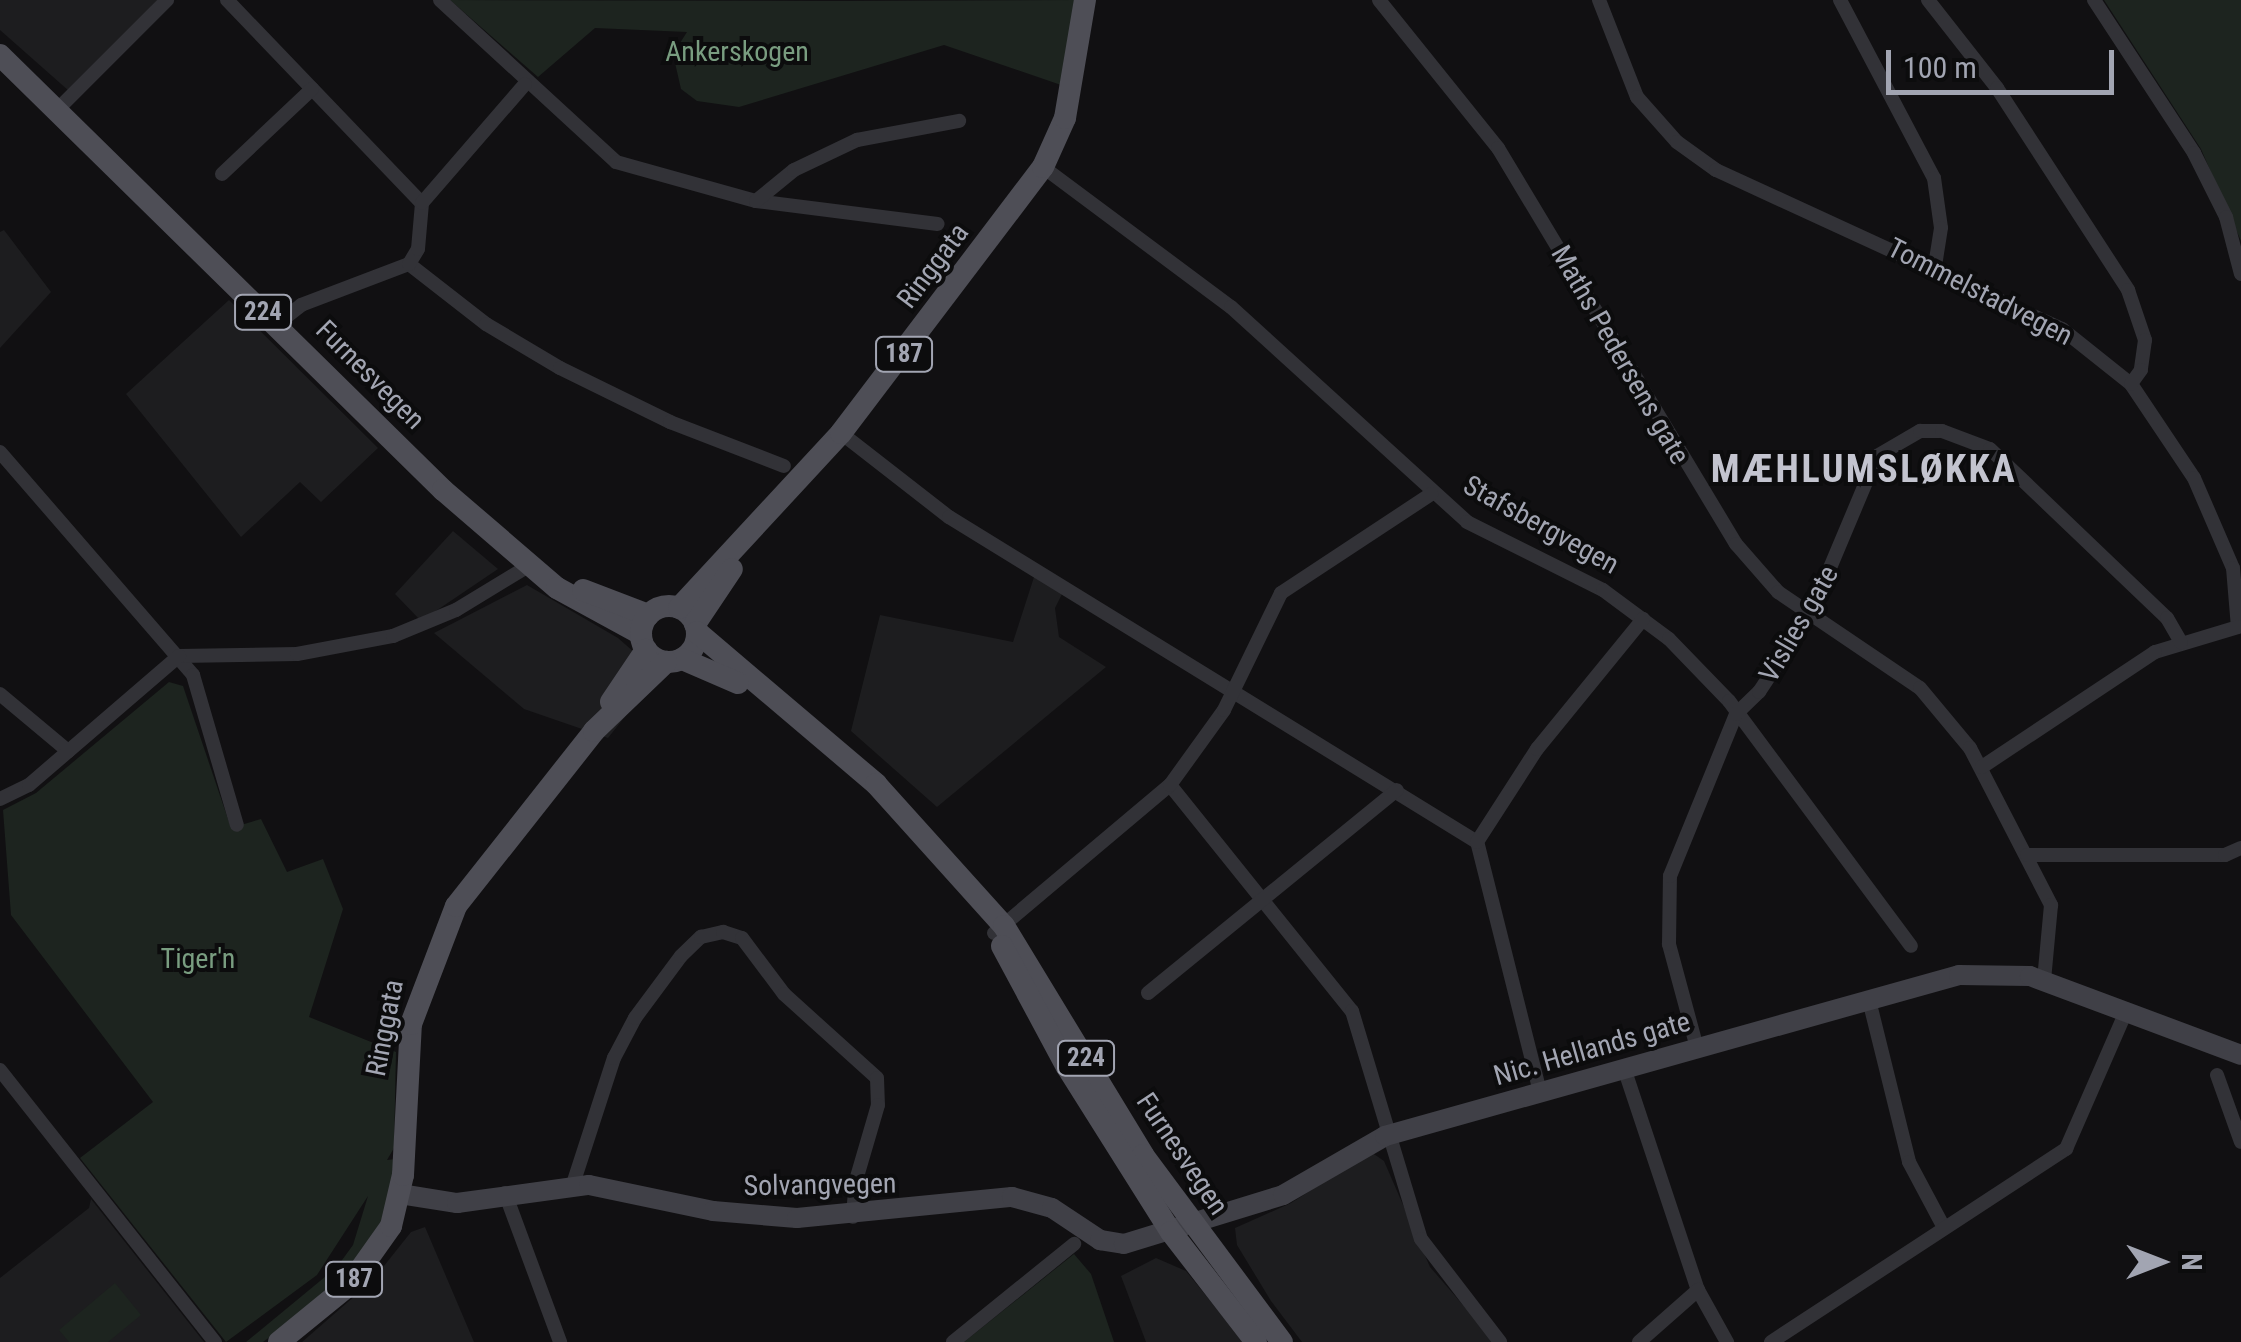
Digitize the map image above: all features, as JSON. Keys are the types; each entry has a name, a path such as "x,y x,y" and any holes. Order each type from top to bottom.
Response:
{"main road":[{"name":"Ringgata","path":"279,1342 370,1261 400,1194 406,1053 434,952 473,878 594,731 674,660 690,622 756,532 841,434 1043,167 1065,118 1086,0"},
{"name":"Furnesvegen","path":"0,55 59,108 443,490 557,588 645,633"},
{"name":"Furnesvegen","path":"690,622 771,700 876,784 975,894 999,930 1067,1067 1256,1342"},
{"path":"645,633 690,622"},
{"name":"Ringgata","path":"594,731 645,633"},
{"name":"224","path":"645,633 674,660"},
{"name":"Furnesvegen","path":"674,660 771,700"},
{"name":"Nic. Hellands gate","path":"1181,1229 1283,1195 1385,1136 1982,972 2044,981"},
{"path":"2044,981 2241,1054"},
{"name":"Solvangvegen","path":"400,1194 448,1203 574,1184 737,1215 853,1217 1012,1197 1052,1208 1114,1244 1181,1229"},
{"name":"Furnesvegen","path":"1181,1229 1282,1342"}],"street":[{"path":"59,108 167,0"},
{"path":"226,0 422,203"},
{"path":"440,0 525,84 616,162 756,200 938,224"},
{"name":"Maths Pedersens gate","path":"1378,0 1498,148 1736,544 1778,592 1920,688 1982,768 2027,855 2054,919 2044,981"},
{"name":"Tommelstadvegen","path":"1599,0 1637,97 1676,142 1716,170 1935,265 2062,329 2131,384 2194,478 2233,568 2239,627 2181,642 2113,678 1982,768"},
{"path":"1928,0 1997,88 2128,290 2145,340 2141,370 2131,384"},
{"path":"2094,0 2194,153 2226,217 2241,274"},
{"path":"1845,1 1934,178 1940,228 1935,265"},
{"path":"276,324 301,306 409,264 418,249 422,203 525,84"},
{"path":"222,174 312,89"},
{"path":"756,200 794,170 857,140 958,122"},
{"name":"Stafsbergvegen","path":"1043,167 1231,306 1431,494 1467,522 1603,590 1689,658 1736,714 1911,946"},
{"path":"409,264 486,324 560,368 670,422 784,466"},
{"name":"Vislies gate","path":"1697,1048 1669,944 1670,876 1736,714 1759,692 1811,614 1877,456 1903,436 1942,431 2000,458 2167,618 2181,642"},
{"path":"841,434 949,517 1236,689 1477,842 1540,1092"},
{"path":"0,452 194,675 236,825"},
{"path":"999,930 1170,785 1236,689 1281,593 1431,494"},
{"path":"0,800 28,786 179,656 298,654 393,636 440,619 530,565"},
{"path":"1477,842 1537,749 1643,619"},
{"path":"0,694 68,751"},
{"path":"1170,785 1352,1011 1385,1136 1421,1239 1500,1342"},
{"path":"1148,993 1397,790"},
{"path":"2027,855 2225,855 2241,848"},
{"path":"574,1184 614,1058 635,1018 680,956 702,937 723,932 742,938 784,994 877,1078 878,1106 856,1180 853,1217"},
{"path":"1869,1000 1910,1162 1944,1226"},
{"path":"1771,1342 2066,1149 2125,1014"},
{"path":"1624,1068 1698,1290 1727,1342"},
{"path":"0,1070 215,1342"},
{"path":"2217,1075 2241,1142"},
{"path":"505,1193 560,1342"},
{"path":"953,1342 1074,1244"},
{"path":"1639,1342 1698,1290"}],"shaded area":[{"path":"0,0 158,0 69,91 0,30"},
{"path":"4,230 51,292 0,348 0,232"},
{"path":"229,300 378,448 321,502 300,482 241,537 126,394"},
{"path":"453,531 498,569 421,621 395,594"},
{"path":"1035,574 1063,592 1055,608 1059,637 1106,667 937,807 851,731 880,615 1013,642"},
{"path":"527,585 618,638 659,674 608,738 524,709 434,633"},
{"path":"1371,1152 1384,1161 1430,1267 1495,1342 1302,1342 1271,1301 1237,1245 1235,1228 1291,1203"},
{"path":"91,1199 204,1342 0,1342 0,1278 89,1208"},
{"path":"425,1227 474,1342 302,1342 372,1281 411,1232"},
{"path":"1156,1258 1186,1271 1244,1342 1146,1342 1121,1276"}],"green space":[{"name":"Ankerskogen","path":"450,0 1078,0 1064,86 944,45 739,107 697,101 681,89 673,54 687,32 595,28 538,77"},
{"path":"2104,0 2241,0 2241,241 2201,149"},
{"name":"Tiger'n","path":"169,682 183,686 231,828 261,819 287,872 323,859 343,909 309,1017 396,1052 394,1148 387,1160 396,1159 392,1195 371,1246 322,1298 263,1342 246,1342 337,1267 353,1245 368,1196 317,1275 226,1342 80,1158 153,1102 11,915 3,810 36,793"},
{"path":"1074,1254 1091,1274 1114,1342 964,1342"},
{"path":"115,1283 141,1315 108,1342 69,1342 59,1330"}],"district":[{"name":"MÆHLUMSLØKKA","path":"1864,470"}]}
